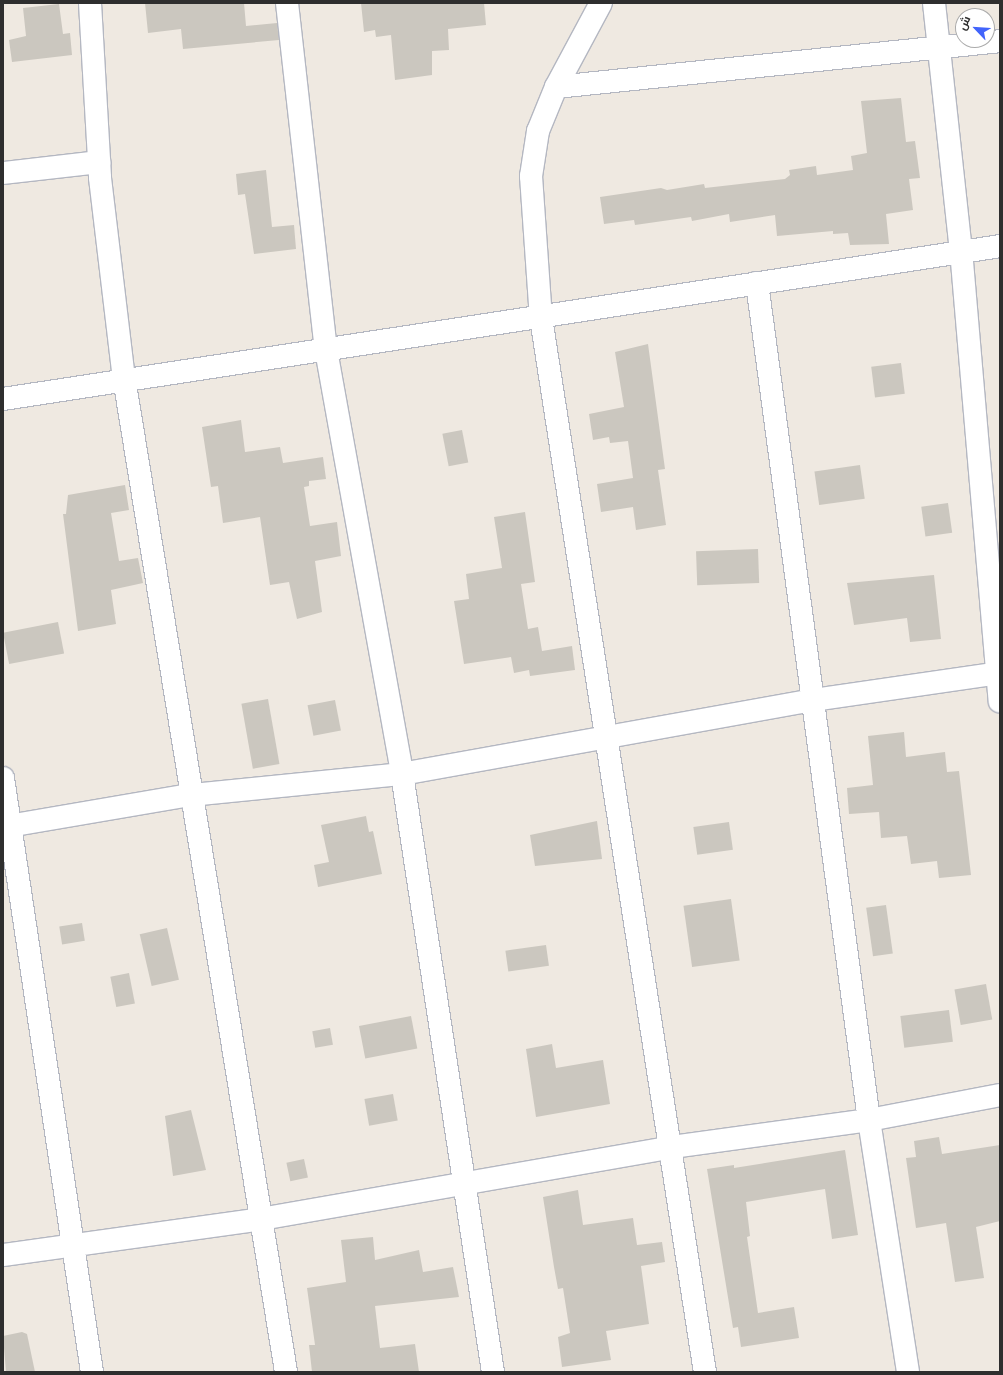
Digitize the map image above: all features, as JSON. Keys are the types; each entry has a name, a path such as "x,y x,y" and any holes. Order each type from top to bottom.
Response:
{"street":[{"path":"90,3 99,162 124,378 286,1372"},
{"path":"286,3 326,350 402,774 462,1183 493,1372"},
{"path":"601,3 556,87 538,130 531,176 541,318 604,740 672,1147 705,1372"},
{"path":"934,3 961,250 1000,701"},
{"path":"556,87 939,50 1000,41"},
{"path":"3,173 99,162"},
{"path":"3,399 124,378 541,318 961,250 1000,246"},
{"path":"757,283 869,1120 908,1372"},
{"path":"7,826 191,795 402,774 604,740 813,700 998,674"},
{"path":"3,778 7,826 92,1372"},
{"path":"3,1255 73,1244 261,1219 672,1147 869,1120 1000,1095"}],"building":[{"path":"145,3 244,3 246,26 277,23 279,40 183,49 181,29 148,33"},
{"path":"361,3 484,3 486,25 448,29 449,50 432,51 432,75 395,80 391,35 376,37 375,30 364,32"},
{"path":"59,4 63,34 70,33 72,55 12,62 9,40 26,36 23,8"},
{"path":"901,98 906,142 915,141 920,178 909,179 913,210 886,214 889,244 850,245 848,233 833,234 833,231 777,236 775,215 730,222 729,214 692,221 691,217 635,225 634,220 604,224 600,197 661,188 667,190 704,184 705,188 785,179 790,175 789,170 816,166 817,175 853,170 851,156 867,153 861,101"},
{"path":"266,170 272,227 294,225 296,249 254,254 245,194 238,195 236,174"},
{"path":"648,344 665,469 658,470 666,525 636,530 633,507 601,512 597,484 633,478 628,441 610,443 609,437 593,440 589,414 624,407 615,352"},
{"path":"901,363 905,394 875,397 871,367"},
{"path":"241,420 245,452 280,447 283,463 323,457 326,479 309,481 309,486 304,487 310,526 337,522 341,556 315,561 322,612 297,619 289,582 270,585 260,517 223,523 218,486 211,487 202,427"},
{"path":"462,430 468,462 449,466 442,434"},
{"path":"860,465 865,499 819,505 814,471"},
{"path":"125,485 129,510 111,513 119,561 138,558 143,583 111,590 116,624 78,631 63,514 66,514 68,495"},
{"path":"948,503 952,533 925,536 921,507"},
{"path":"525,512 535,582 521,584 528,629 538,627 542,651 572,646 575,670 530,676 529,670 514,673 511,657 464,664 454,601 469,599 466,574 502,568 494,517"},
{"path":"758,549 759,583 697,585 696,551"},
{"path":"934,575 941,639 910,642 907,618 854,625 847,583"},
{"path":"58,622 64,653 9,664 3,633"},
{"path":"268,699 279,764 253,769 241,704"},
{"path":"335,700 341,730 313,736 308,705"},
{"path":"904,732 906,757 945,752 947,772 959,771 971,875 939,878 937,861 911,864 907,836 881,838 879,812 849,814 847,788 873,785 868,736"},
{"path":"366,816 369,832 373,831 382,874 318,887 314,865 329,862 321,825"},
{"path":"597,821 602,859 535,866 530,835"},
{"path":"729,822 733,850 697,855 693,827"},
{"path":"731,899 740,960 692,967 683,906"},
{"path":"886,905 893,954 873,956 866,908"},
{"path":"82,923 85,941 62,944 59,927"},
{"path":"167,928 179,980 152,986 140,934"},
{"path":"546,945 549,966 508,972 505,951"},
{"path":"129,973 135,1003 116,1007 110,977"},
{"path":"986,984 992,1019 961,1025 954,990"},
{"path":"949,1010 953,1042 904,1048 900,1016"},
{"path":"411,1016 417,1048 365,1059 359,1026"},
{"path":"330,1028 333,1045 315,1048 312,1031"},
{"path":"552,1044 556,1068 603,1060 610,1104 536,1117 526,1049"},
{"path":"393,1094 398,1121 369,1126 364,1099"},
{"path":"191,1110 206,1170 173,1176 165,1116"},
{"path":"939,1137 942,1154 1000,1145 1000,1221 976,1227 984,1278 955,1282 946,1223 916,1228 906,1158 916,1157 914,1141"},
{"path":"845,1150 858,1235 832,1239 825,1189 746,1202 750,1236 747,1237 758,1313 794,1307 799,1338 741,1347 738,1327 733,1328 707,1169 734,1165 734,1168"},
{"path":"304,1159 308,1178 290,1181 286,1163"},
{"path":"578,1190 583,1225 633,1218 637,1245 662,1242 665,1262 641,1266 649,1324 606,1331 611,1360 562,1367 558,1337 570,1333 563,1288 558,1289 543,1197"},
{"path":"373,1237 375,1260 419,1250 423,1272 453,1267 459,1297 375,1306 380,1348 415,1344 419,1372 312,1372 309,1345 315,1345 307,1288 346,1282 341,1240"},
{"path":"22,1332 27,1334 35,1372 6,1372 3,1336"}]}
